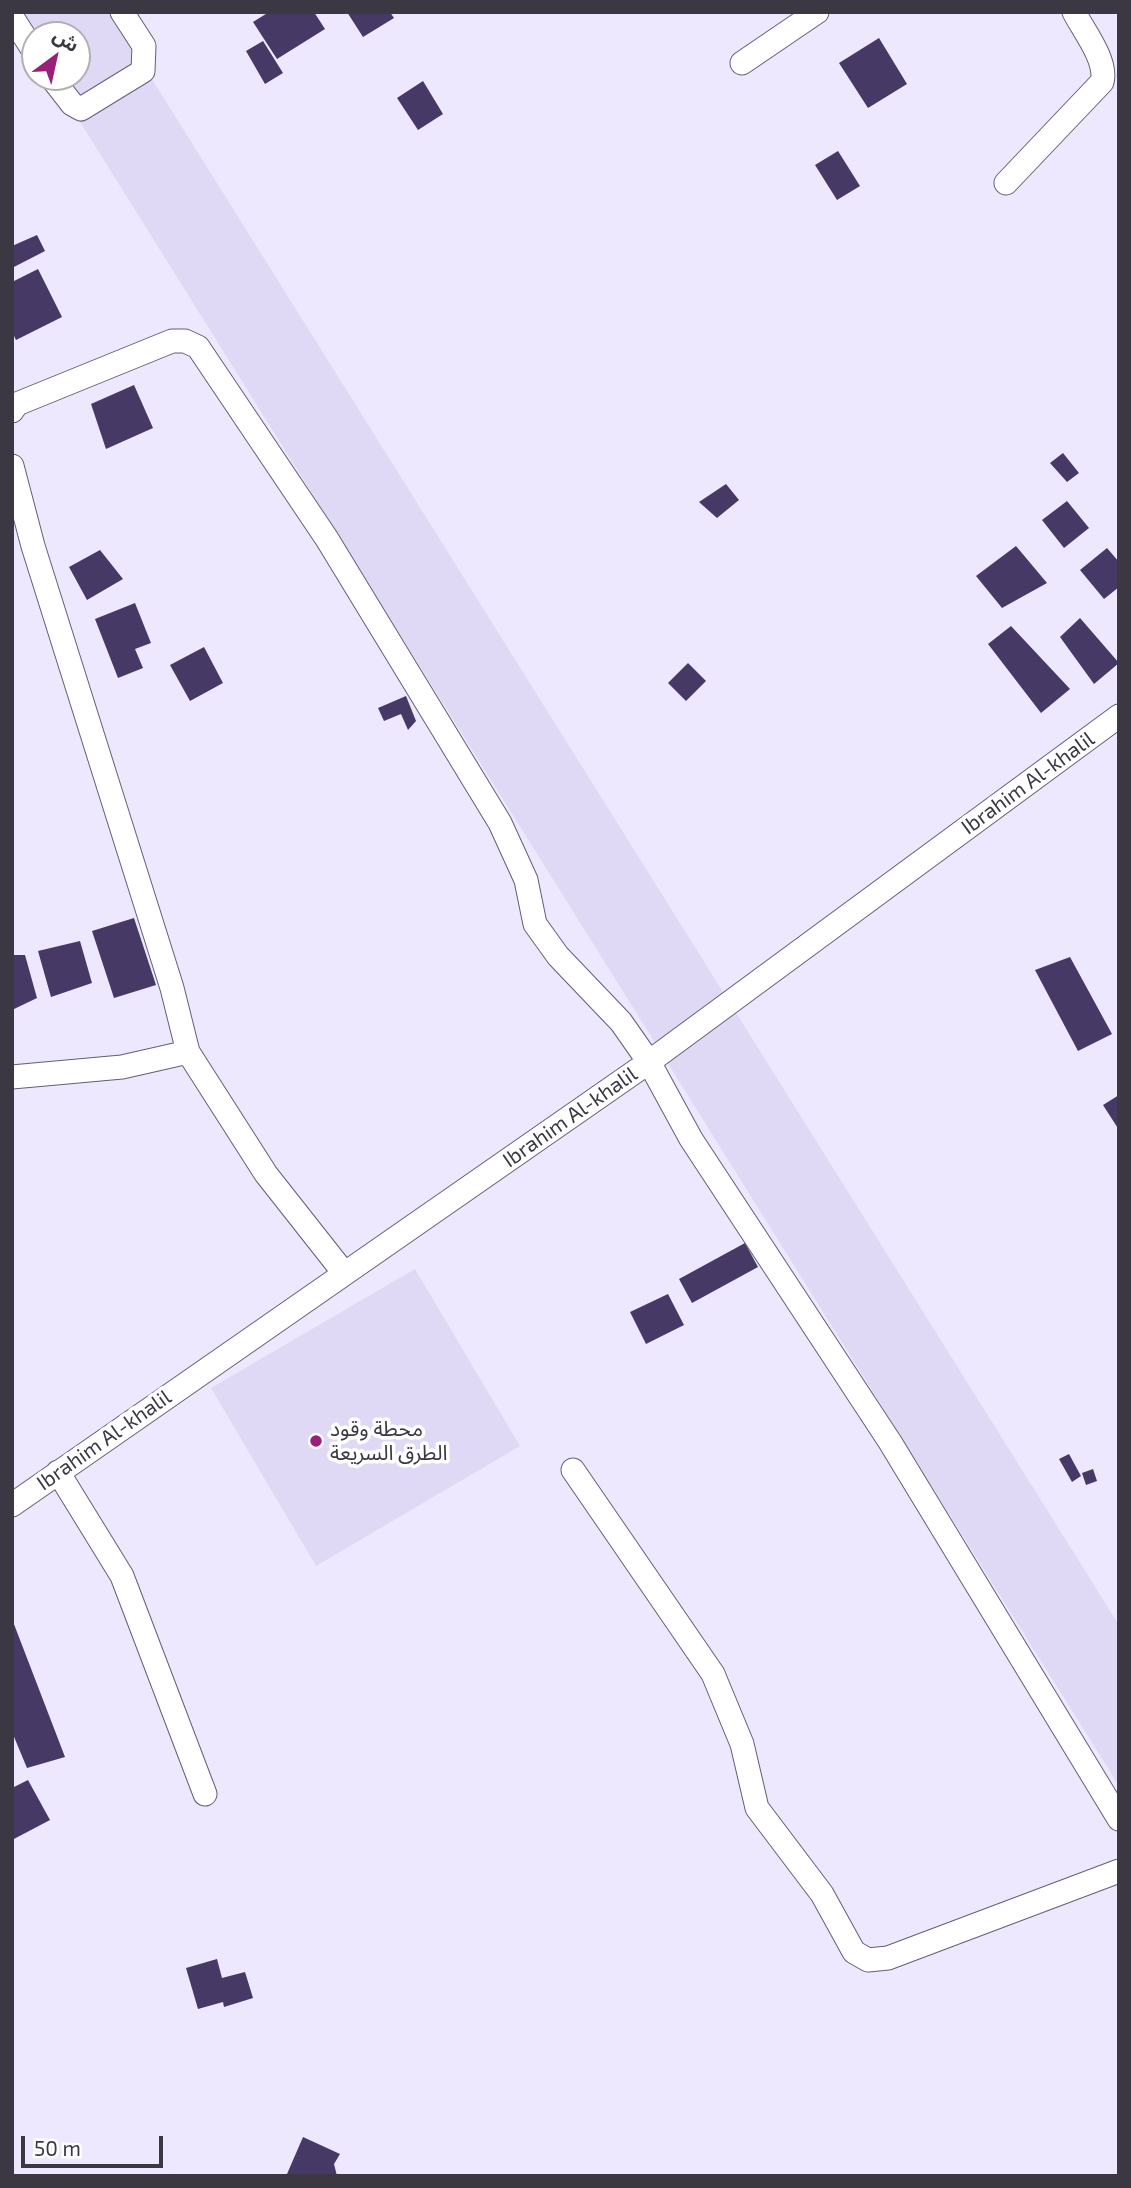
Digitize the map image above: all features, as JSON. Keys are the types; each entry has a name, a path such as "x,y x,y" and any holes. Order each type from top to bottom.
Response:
{"street":[{"path":"62,91 72,104 81,109 143,71 144,46 122,12"},
{"path":"743,63 817,12"},
{"path":"1006,183 1102,82 1104,74 1100,61 1074,12"},
{"path":"12,411 17,404 172,341 185,341 198,347 327,539 500,823 526,880 535,924 558,956 621,1022 649,1062 691,1139 890,1442 1119,1819"},
{"path":"12,466 33,547 172,988 188,1052 266,1174 344,1273"},
{"name":"Ibrahim Al-khalil","path":"12,1505 649,1062 1117,723"},
{"path":"12,1077 122,1067 188,1052"},
{"path":"573,1470 713,1674 742,1744 757,1808 822,1894 854,1952 868,1960 888,1958 1119,1871"},
{"path":"58,1472 122,1576 205,1794"}],"shaded area":[{"path":"12,12 110,12 1119,1625 1119,1786 61,91 91,91 91,21 21,21"},
{"path":"415,1269 520,1446 316,1566 211,1388"}],"building":[{"path":"269,12 314,12 325,29 277,59 253,22"},
{"path":"347,12 390,12 394,18 363,37"},
{"path":"879,38 907,84 868,108 839,63"},
{"path":"263,41 283,73 265,84 246,51"},
{"path":"423,81 443,114 418,130 397,98"},
{"path":"838,151 860,186 837,200 815,165"},
{"path":"37,235 45,251 12,268 12,246"},
{"path":"38,269 62,317 16,340 12,332 12,282"},
{"path":"134,385 153,428 106,449 91,404"},
{"path":"1063,453 1079,473 1067,482 1050,463"},
{"path":"726,484 739,500 717,518 699,502"},
{"path":"1067,501 1089,528 1064,548 1042,520"},
{"path":"1016,546 1047,583 1002,608 976,576"},
{"path":"1107,548 1119,562 1119,587 1104,599 1080,570"},
{"path":"100,550 123,579 87,600 69,567"},
{"path":"135,603 151,643 135,649 143,668 118,678 95,619"},
{"path":"1080,618 1119,663 1094,684 1060,637"},
{"path":"1011,626 1070,689 1041,713 988,644"},
{"path":"204,647 223,683 190,701 170,665"},
{"path":"688,663 706,681 686,701 668,683"},
{"path":"406,696 416,721 408,730 401,714 384,721 378,708"},
{"path":"134,918 156,985 114,998 92,931"},
{"path":"80,941 92,983 51,997 38,951"},
{"path":"12,955 25,955 37,998 12,1010"},
{"path":"1070,957 1112,1034 1078,1051 1035,970"},
{"path":"1119,1095 1119,1130 1103,1105"},
{"path":"745,1243 758,1267 692,1303 679,1279"},
{"path":"668,1294 684,1325 646,1344 630,1312"},
{"path":"1069,1454 1081,1476 1072,1482 1059,1459"},
{"path":"1093,1469 1097,1481 1086,1485 1082,1473"},
{"path":"12,1619 65,1757 27,1768 12,1732"},
{"path":"28,1780 50,1820 12,1840 12,1788"},
{"path":"217,1959 222,1978 245,1972 253,1998 224,2007 223,2002 198,2009 186,1968"},
{"path":"303,2137 340,2154 334,2164 337,2176 287,2174"}],"place":[{"name":"محطة وقود الطرق السريعة","path":"316,1441"}]}
